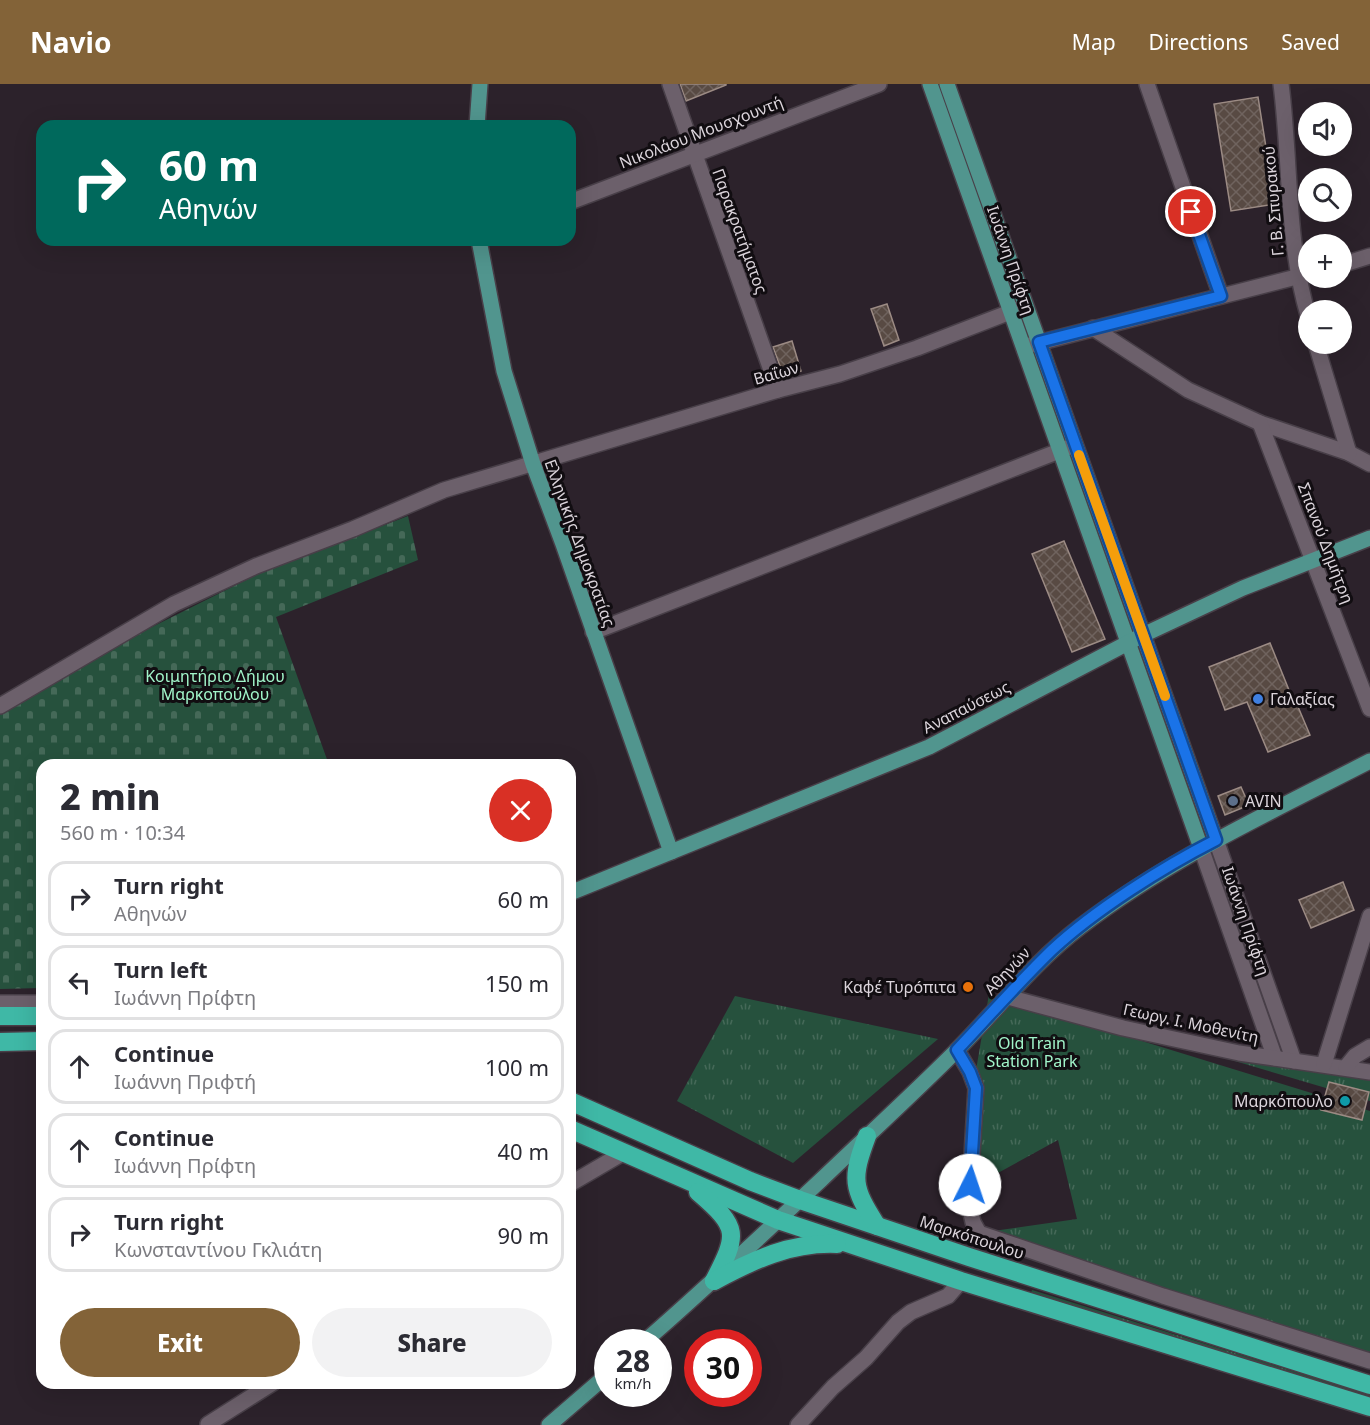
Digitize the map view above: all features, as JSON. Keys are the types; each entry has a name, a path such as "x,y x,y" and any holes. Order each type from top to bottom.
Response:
{"highway":[{"path":"0,1016 36,1016"},
{"path":"0,1041 36,1041"},
{"name":"Μαρκόπουλου","path":"576,1104 750,1181 800,1200 1370,1385"},
{"path":"576,1132 778,1220 961,1281 1370,1407"},
{"path":"867,1136 857,1163 856,1186 861,1199 878,1226"},
{"path":"682,1179 716,1208 730,1228 732,1237 729,1251 714,1281"},
{"path":"714,1281 747,1263 786,1248 825,1243 853,1244"}],"main road":[{"path":"477,120 480,84"},
{"name":"Ιωάννη Πρίφτη","path":"930,84 1200,848"},
{"name":"Ιωάννη Πρίφτη","path":"947,84 1216,840"},
{"name":"Ελληνικής Δημοκρατίας","path":"480,246 504,371 532,464 563,544 671,852"},
{"name":"Αναπαύσεως","path":"576,891 928,747 1128,642 1243,588 1370,538"},
{"name":"Αθηνών","path":"659,1329 800,1200 957,1050 1053,950 1080,927 1139,886 1200,848 1370,761"},
{"path":"549,1425 594,1386"}],"street":[{"name":"Παρακρατήματος","path":"670,84 778,390"},
{"name":"Νικολάου Μουσχουντή","path":"576,200 879,84"},
{"path":"1147,84 1221,296"},
{"name":"Γ. Β. Σπυρακού","path":"1281,84 1298,234"},
{"path":"1352,261 1370,256"},
{"path":"1352,264 1370,266"},
{"path":"1023,347 1298,276"},
{"name":"Βαΐων","path":"0,706 174,604 256,566 353,530 444,490 778,390 840,374 917,348 1026,306"},
{"path":"1093,328 1188,390 1260,423 1349,453 1370,464"},
{"path":"1319,354 1349,453"},
{"name":"Σπανού Δημήτρη","path":"1260,423 1370,709"},
{"path":"593,632 1075,445"},
{"name":"Ιωάννη Πρίφτη","path":"1216,840 1294,1061"},
{"name":"Ιωάννη Πρίφτη","path":"1200,848 1275,1058"},
{"path":"1324,1064 1370,916"},
{"name":"Γεωργ. Ι. Μοθενίτη","path":"1008,997 1123,1028 1239,1053 1370,1072"},
{"path":"0,1003 36,1003"},
{"path":"1346,1067 1355,1056 1370,1047"},
{"path":"957,1050 976,1088 969,1205 972,1222 978,1233 1163,1296 1370,1361"},
{"path":"576,1180 623,1153"},
{"path":"798,1425 833,1387 866,1358 898,1322 911,1312 948,1296 961,1281"},
{"path":"208,1424 263,1389"}],"green space":[{"name":"Κοιμητήριο Δήμου Μαρκοπούλου","path":"408,516 418,560 276,617 327,759 36,759 36,988 0,989 0,715 124,641 262,572"},
{"name":"Old Train Station Park","path":"989,994 1370,1111 1370,1360 979,1233 1077,1219 1058,1140 976,1185 974,1082"},
{"path":"735,996 938,1039 793,1163 677,1101"},
{"path":"1123,1028 1370,1077 1370,1101"},
{"path":"1032,1290 1370,1395 1370,1400 1031,1293"}],"building":[{"path":"680,84 726,84 726,85 686,101"},
{"path":"1258,97 1275,204 1231,211 1214,104"},
{"path":"887,304 899,340 884,346 871,309"},
{"path":"792,341 801,371 784,377 773,347"},
{"path":"1064,541 1105,639 1072,652 1032,554"},
{"name":"Γαλαξίας","path":"1270,643 1310,735 1268,752 1247,702 1225,710 1209,667"},
{"name":"AVIN","path":"1241,787 1249,805 1225,815 1218,796"},
{"path":"1343,882 1354,910 1311,928 1299,900"},
{"name":"Μαρκόπουλο","path":"1329,1082 1369,1092 1362,1120 1321,1110"}],"slow traffic":[{"path":"1079,455 1165,696"}],"place":[{"name":"Γαλαξίας","path":"1258,699"},
{"name":"AVIN","path":"1233,801"},
{"name":"Καφέ Τυρóπιτα","path":"968,987"},
{"name":"Μαρκόπουλο","path":"1345,1101"}],"route":[{"path":"970,1185 976,1088 957,1050 1053,950 1080,927 1121,897 1216,840 1039,342 1221,296 1191,212"}]}
